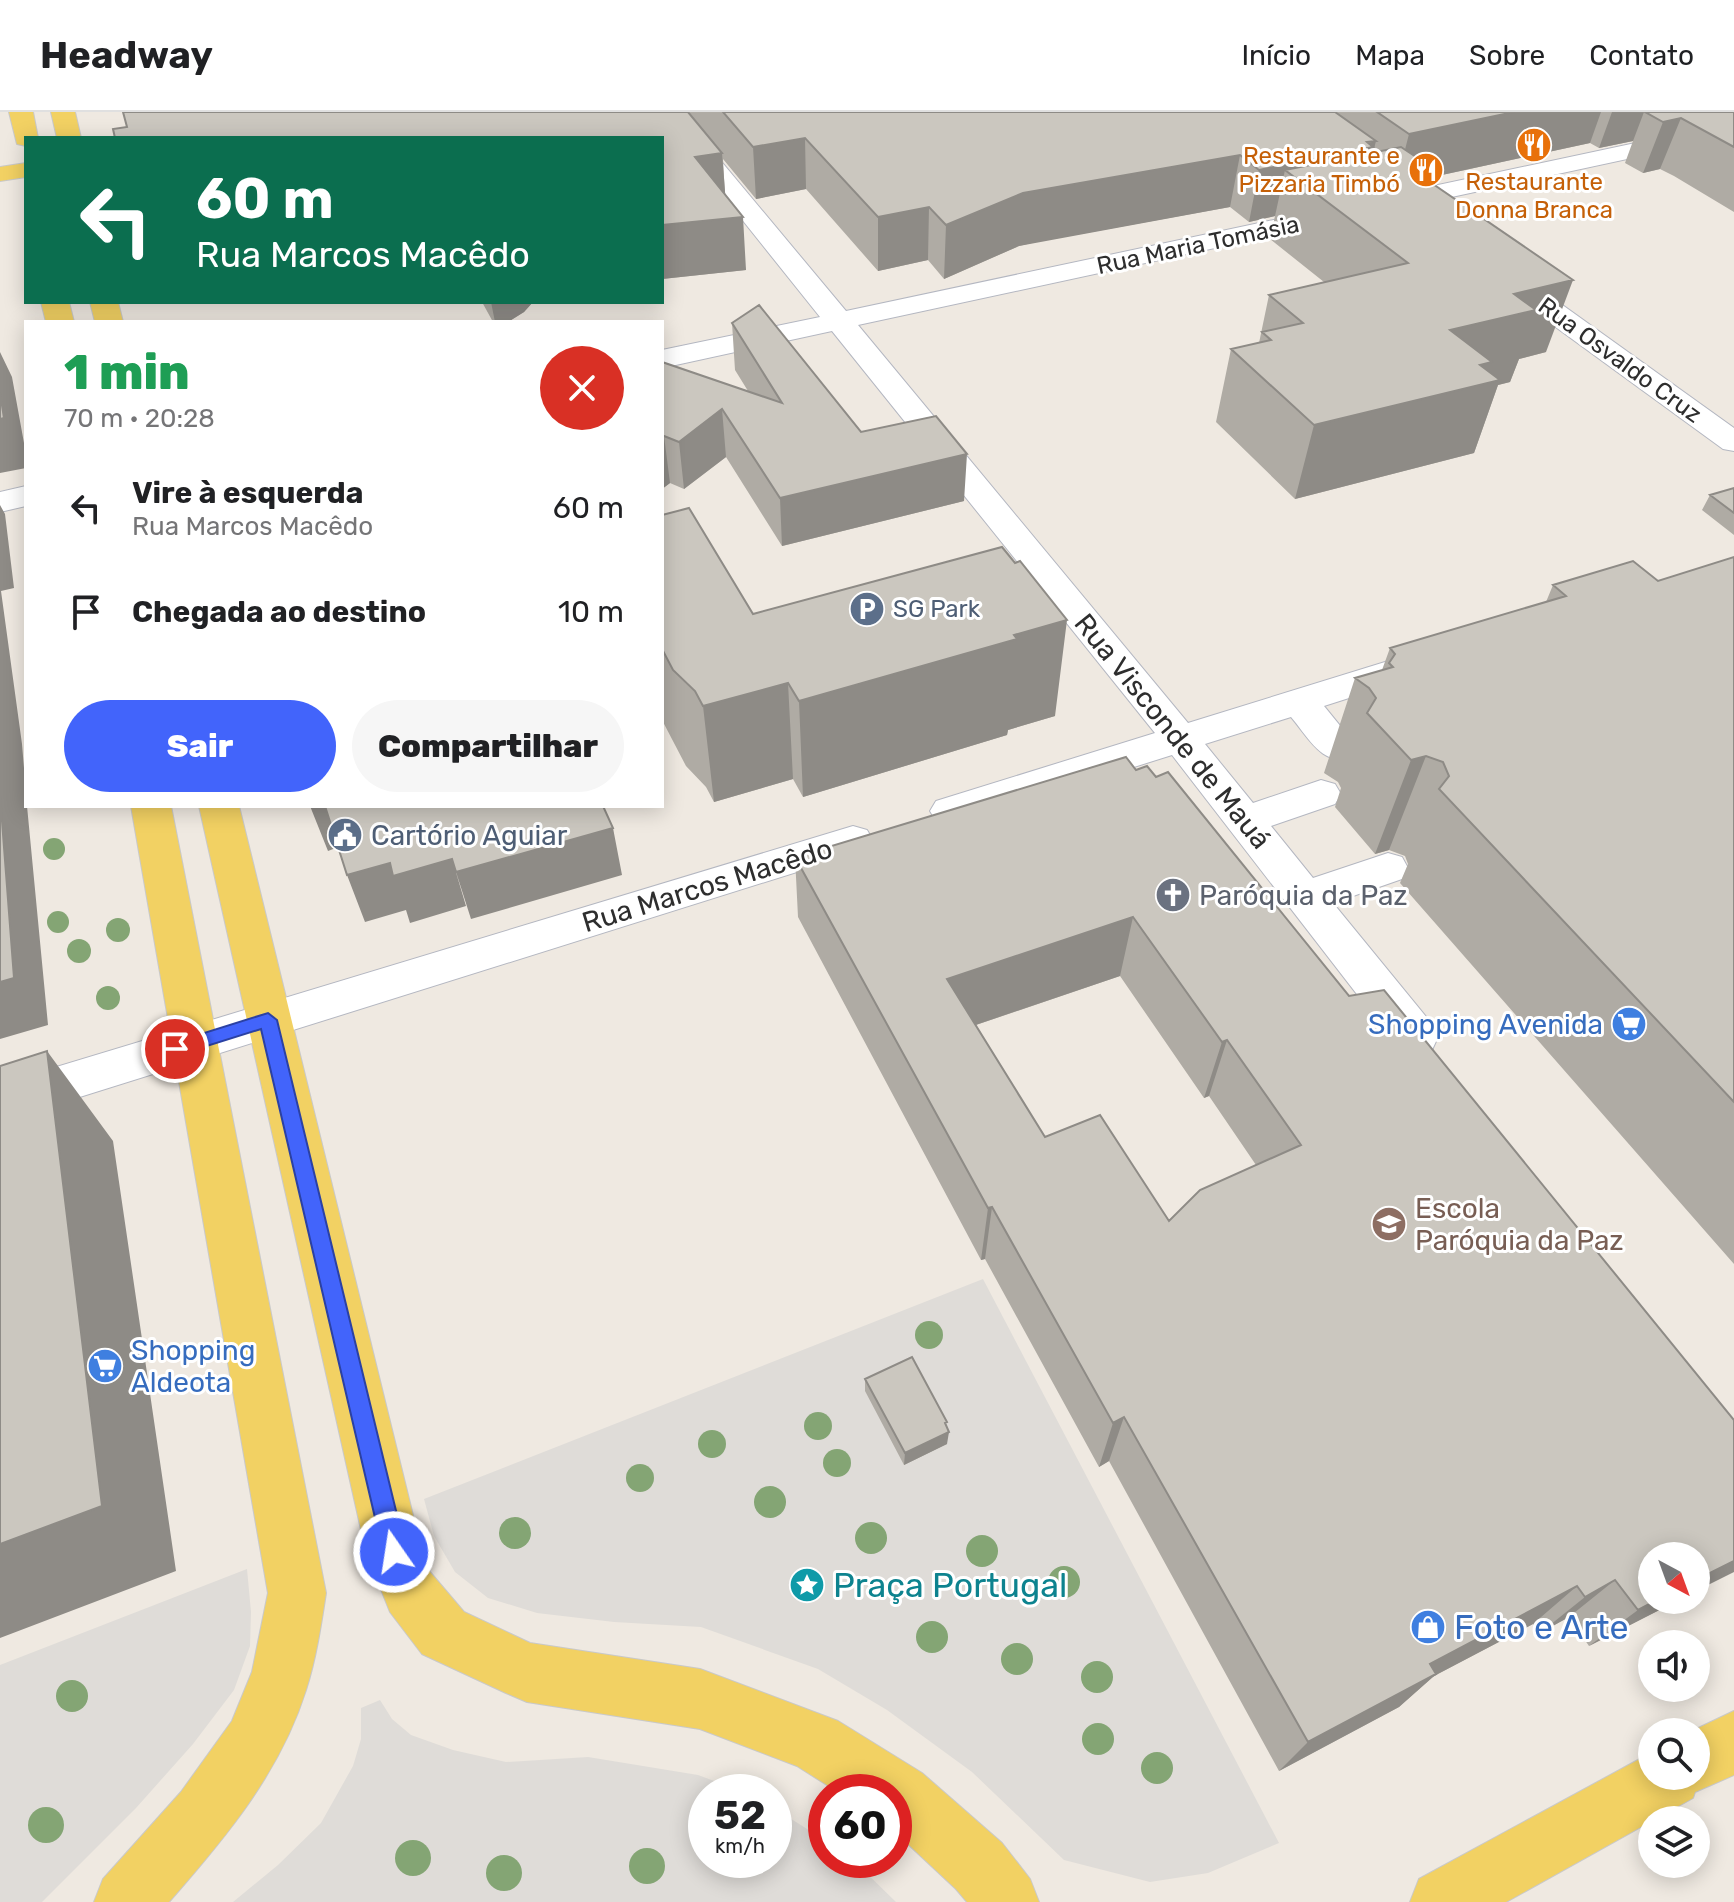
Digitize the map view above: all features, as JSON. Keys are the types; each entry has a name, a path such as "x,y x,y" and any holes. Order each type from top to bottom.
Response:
{"main road":[{"path":"21,112 25,136"},
{"path":"63,112 69,136"},
{"path":"0,174 24,170"},
{"path":"126,1902 216,1798 266,1718 288,1649 297,1593 151,808"},
{"path":"219,808 394,1552 410,1592 443,1633 527,1672 700,1699 816,1743 900,1795 979,1866 1007,1902"},
{"path":"1710,1754 1734,1741"},
{"path":"1442,1902 1646,1790"}],"street":[{"name":"Rua Visconde de Mauá","path":"668,112 1181,740 1441,1069"},
{"name":"Rua Maria Tomásia","path":"664,359 1734,129"},
{"path":"1374,184 1425,220"},
{"name":"Rua Osvaldo Cruz","path":"1489,266 1734,442"},
{"path":"0,502 24,496"},
{"name":"Rua Marcos Macêdo","path":"0,1103 1449,655"},
{"path":"1298,701 1340,749"},
{"path":"1245,820 1321,794"},
{"path":"1306,896 1388,868"}],"shaded area":[{"name":"Praça Portugal","path":"983,1279 1279,1843 1208,1873 1150,1882 1064,1860 972,1772 887,1710 818,1669 701,1627 614,1622 537,1613 488,1598 455,1572 434,1536 424,1499"},
{"path":"247,1569 250,1646 234,1690 193,1744 136,1808 42,1902 0,1902 0,1665"},
{"path":"380,1700 392,1719 411,1735 453,1750 506,1762 588,1757 692,1774 688,1774 688,1878 792,1878 792,1819 808,1830 808,1878 871,1878 896,1902 233,1902 278,1865 321,1823 353,1766 361,1739 361,1708"}],"building":[{"path":"123,112 688,112 722,153 695,157 743,217 664,225 664,136 115,136 113,129 127,127"},
{"path":"723,112 1335,112 1376,141 1367,142 1373,147 1259,170 1240,155 1023,193 946,225 929,207 878,217 805,138 753,147"},
{"path":"1377,112 1514,112 1409,134"},
{"path":"1645,112 1734,112 1734,147 1681,118 1663,122"},
{"path":"1401,147 1431,167 1414,171 1573,280 1514,294 1536,310 1450,330 1492,362 1480,365 1500,380 1314,425 1231,349 1271,340 1262,332 1303,323 1269,295 1408,263 1285,170"},
{"path":"759,305 861,432 936,416 967,454 780,498 722,409 679,442 664,436 664,363 782,403 732,323"},
{"path":"0,393 4,418 0,419"},
{"path":"1734,488 1734,513 1710,495"},
{"path":"689,508 753,614 1002,547 1015,563 1020,561 1067,620 1014,635 1017,639 799,701 788,683 703,706 695,691 673,670 664,653 664,514"},
{"path":"1734,557 1734,1102 1439,789 1449,776 1443,762 1426,756 1411,760 1367,713 1376,698 1369,688 1355,678 1393,667 1389,663 1395,654 1390,648 1566,596 1553,585 1633,561 1658,581"},
{"path":"1126,757 1136,770 1147,766 1156,777 1168,772 1349,996 1384,990 1734,1420 1734,1561 1710,1573 1710,1542 1638,1542 1638,1610 1615,1580 1585,1597 1577,1586 1430,1664 1436,1674 1308,1742 1124,1417 1113,1423 992,1207 988,1208 795,857","holes":["1133,917 1222,1042 1227,1040 1301,1145 1200,1190 1169,1221 1100,1115 1045,1137 947,979"]},
{"path":"0,795 14,978 0,982"},
{"path":"326,808 604,808 613,828 456,872 452,859 393,876 390,863 347,875"},
{"path":"47,1051 102,1506 0,1544 0,1066"},
{"path":"912,1357 947,1422 949,1432 905,1453 865,1379"}],"place":[{"name":"Restaurante Donna Branca","path":"1534,145"},
{"name":"Restaurante e Pizzaria Timbó","path":"1426,170"},
{"name":"SG Park","path":"867,609"},
{"name":"Cartório Aguiar","path":"345,835"},
{"name":"Paróquia da Paz","path":"1173,895"},
{"name":"Shopping Avenida","path":"1629,1024"},
{"name":"Escola Paróquia da Paz","path":"1389,1224"},
{"name":"Shopping Aldeota","path":"105,1366"},
{"name":"Praça Portugal","path":"807,1585"},
{"name":"Foto e Arte","path":"1428,1627"}],"route":[{"path":"175,1049 268,1020 394,1552"}]}
